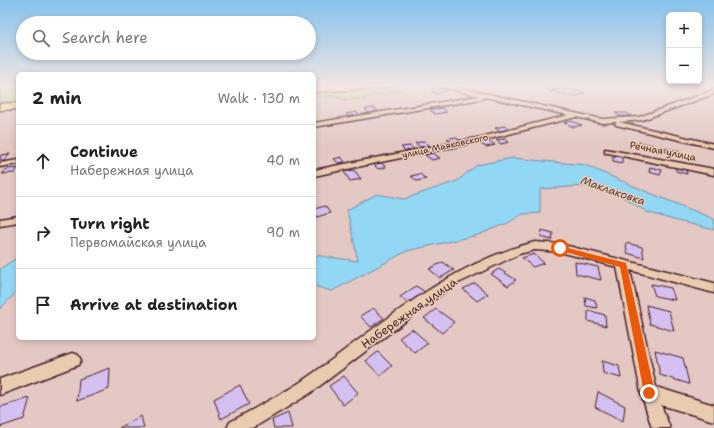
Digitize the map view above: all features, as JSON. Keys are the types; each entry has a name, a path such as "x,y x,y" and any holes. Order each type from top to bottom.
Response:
{"main road":[{"path":"0,107 16,106"}],"street":[{"path":"316,125 434,105"},
{"path":"529,105 714,146"},
{"path":"602,121 640,119 678,105"},
{"name":"улица Маяковского","path":"316,172 477,140 575,115"},
{"name":"Речная улица","path":"608,151 714,172"},
{"path":"0,164 16,162"},
{"path":"0,222 16,219"},
{"name":"Набережная улица","path":"238,428 303,389 448,283 515,251 535,246 560,248 714,288"},
{"path":"623,265 649,393 662,428"},
{"path":"0,387 73,360"},
{"path":"649,393 714,413"}],"water":[{"name":"Маклаковка","path":"512,158 585,165 714,219 714,230 647,212 621,196 585,186 540,189 540,213 523,214 508,223 478,235 407,251 332,291 316,287 316,255 358,261 347,210 377,194 404,199 457,181 477,165"},
{"path":"16,258 16,292 0,309 0,269"}],"building":[{"path":"374,108 378,111 369,113 365,109"},
{"path":"442,108 447,112 435,114 430,110"},
{"path":"357,112 359,115 349,117 346,114"},
{"path":"615,113 627,113 631,116 620,116"},
{"path":"571,121 582,125 574,127 564,123"},
{"path":"504,126 510,129 500,131 495,128"},
{"path":"455,137 461,141 452,142 447,139"},
{"path":"504,139 509,142 501,144 496,140"},
{"path":"425,141 430,146 420,147 415,143"},
{"path":"488,141 495,145 486,147 479,143"},
{"path":"639,142 653,145 651,148 637,144"},
{"path":"410,146 415,150 406,152 401,147"},
{"path":"664,148 679,151 679,154 664,151"},
{"path":"433,153 440,158 432,160 425,155"},
{"path":"10,154 5,160 0,160 1,155"},
{"path":"613,156 622,157 622,163 613,161"},
{"path":"341,157 345,162 338,163 334,159"},
{"path":"380,162 386,167 378,169 373,164"},
{"path":"676,166 686,169 687,174 676,171"},
{"path":"650,167 662,170 660,175 649,172"},
{"path":"16,168 16,170 14,173 2,174 7,169"},
{"path":"354,170 361,179 350,181 344,172"},
{"path":"420,174 426,179 417,181 411,176"},
{"path":"325,206 330,213 317,217 316,208"},
{"path":"542,230 553,233 552,240 541,237"},
{"path":"626,243 642,247 644,258 627,253"},
{"path":"534,254 544,263 533,267 522,258"},
{"path":"443,262 454,270 440,278 429,269"},
{"path":"575,262 598,267 601,280 576,274"},
{"path":"499,269 516,280 508,286 491,274"},
{"path":"475,283 488,294 477,301 463,289"},
{"path":"651,284 671,288 675,300 655,296"},
{"path":"416,286 425,292 409,304 400,297"},
{"path":"585,297 595,300 597,308 586,306"},
{"path":"646,305 669,311 674,331 650,324"},
{"path":"373,308 384,318 371,327 360,316"},
{"path":"436,309 454,322 442,333 424,318"},
{"path":"588,310 605,315 606,326 588,321"},
{"path":"412,329 428,343 415,353 399,338"},
{"path":"655,350 683,358 689,384 660,375"},
{"path":"378,352 392,366 380,376 366,361"},
{"path":"602,361 619,366 621,378 603,373"},
{"path":"110,368 109,389 77,401 79,379"},
{"path":"344,376 358,393 343,405 329,386"},
{"path":"240,385 249,404 221,419 214,399"},
{"path":"598,392 625,406 623,421 595,407"},
{"path":"30,398 24,419 0,427 0,407"},
{"path":"288,413 292,428 274,428 272,420"},
{"path":"141,416 144,428 119,428"}],"route":[{"path":"560,248 623,265 649,393"}]}
